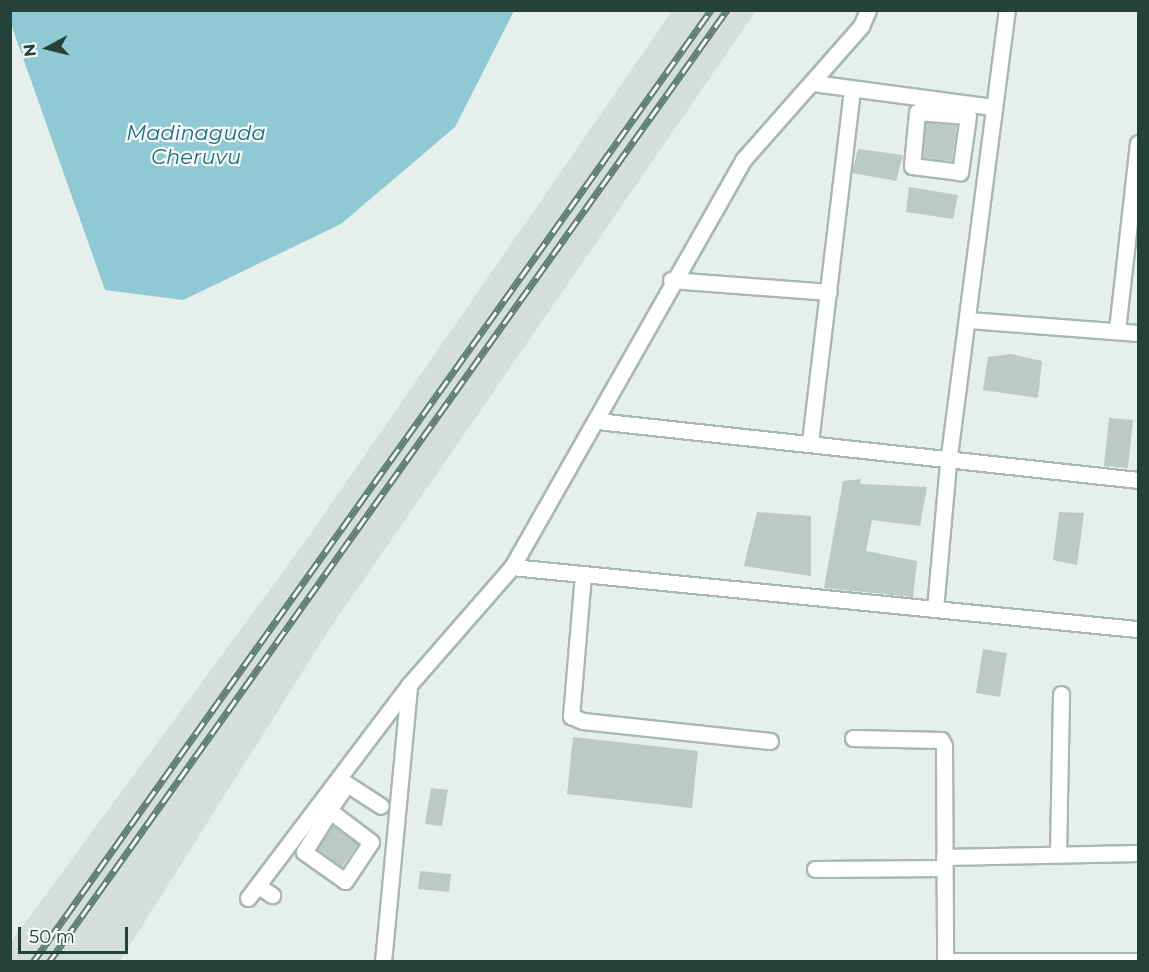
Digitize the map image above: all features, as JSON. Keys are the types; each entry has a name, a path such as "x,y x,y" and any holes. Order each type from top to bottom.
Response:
{"street":[{"path":"272,895 253,892 282,866 328,806 409,685 512,567 597,421 671,280 743,160 861,26 868,10"},
{"path":"935,609 948,463 969,320 1007,10"},
{"path":"813,83 932,106 968,116 994,113"},
{"path":"810,442 852,89"},
{"path":"968,116 961,171 914,168 917,113 932,106 994,113"},
{"path":"1117,330 1138,143"},
{"path":"671,280 829,292"},
{"path":"969,320 1138,333"},
{"path":"597,421 810,442 948,463 1138,480"},
{"path":"512,567 1137,629"},
{"path":"583,574 569,708 575,720 770,741"},
{"path":"383,962 409,685"},
{"path":"1058,853 1061,694"},
{"path":"854,738 940,740 945,961 1138,961"},
{"path":"343,781 381,806"},
{"path":"306,834 305,854 346,880 371,842 328,806"},
{"path":"815,869 1058,853 1138,853"}],"shaded area":[{"path":"672,11 756,11 327,633 120,961 11,961 11,942 302,546"}],"water":[{"name":"Madinaguda Cheruvu","path":"10,11 514,11 455,127 341,224 183,300 105,290 11,24"}],"building":[{"path":"926,122 957,125 952,161 923,158"},
{"path":"858,149 903,155 896,181 852,173"},
{"path":"909,187 958,195 953,219 906,212"},
{"path":"1011,354 1042,361 1038,398 983,390 988,357"},
{"path":"1109,418 1133,420 1128,468 1104,466"},
{"path":"861,479 860,484 927,487 920,526 872,520 866,551 917,561 913,597 824,588 843,481"},
{"path":"757,512 811,516 811,576 744,566"},
{"path":"1059,512 1084,513 1077,565 1053,560"},
{"path":"983,649 1007,653 1000,697 976,693"},
{"path":"573,737 698,751 692,808 567,794"},
{"path":"431,788 448,790 442,826 425,824"},
{"path":"333,825 358,844 342,867 317,849"},
{"path":"420,871 451,874 449,892 418,889"}],"railway":[{"path":"33,962 711,10"},
{"path":"49,962 727,10"}]}
